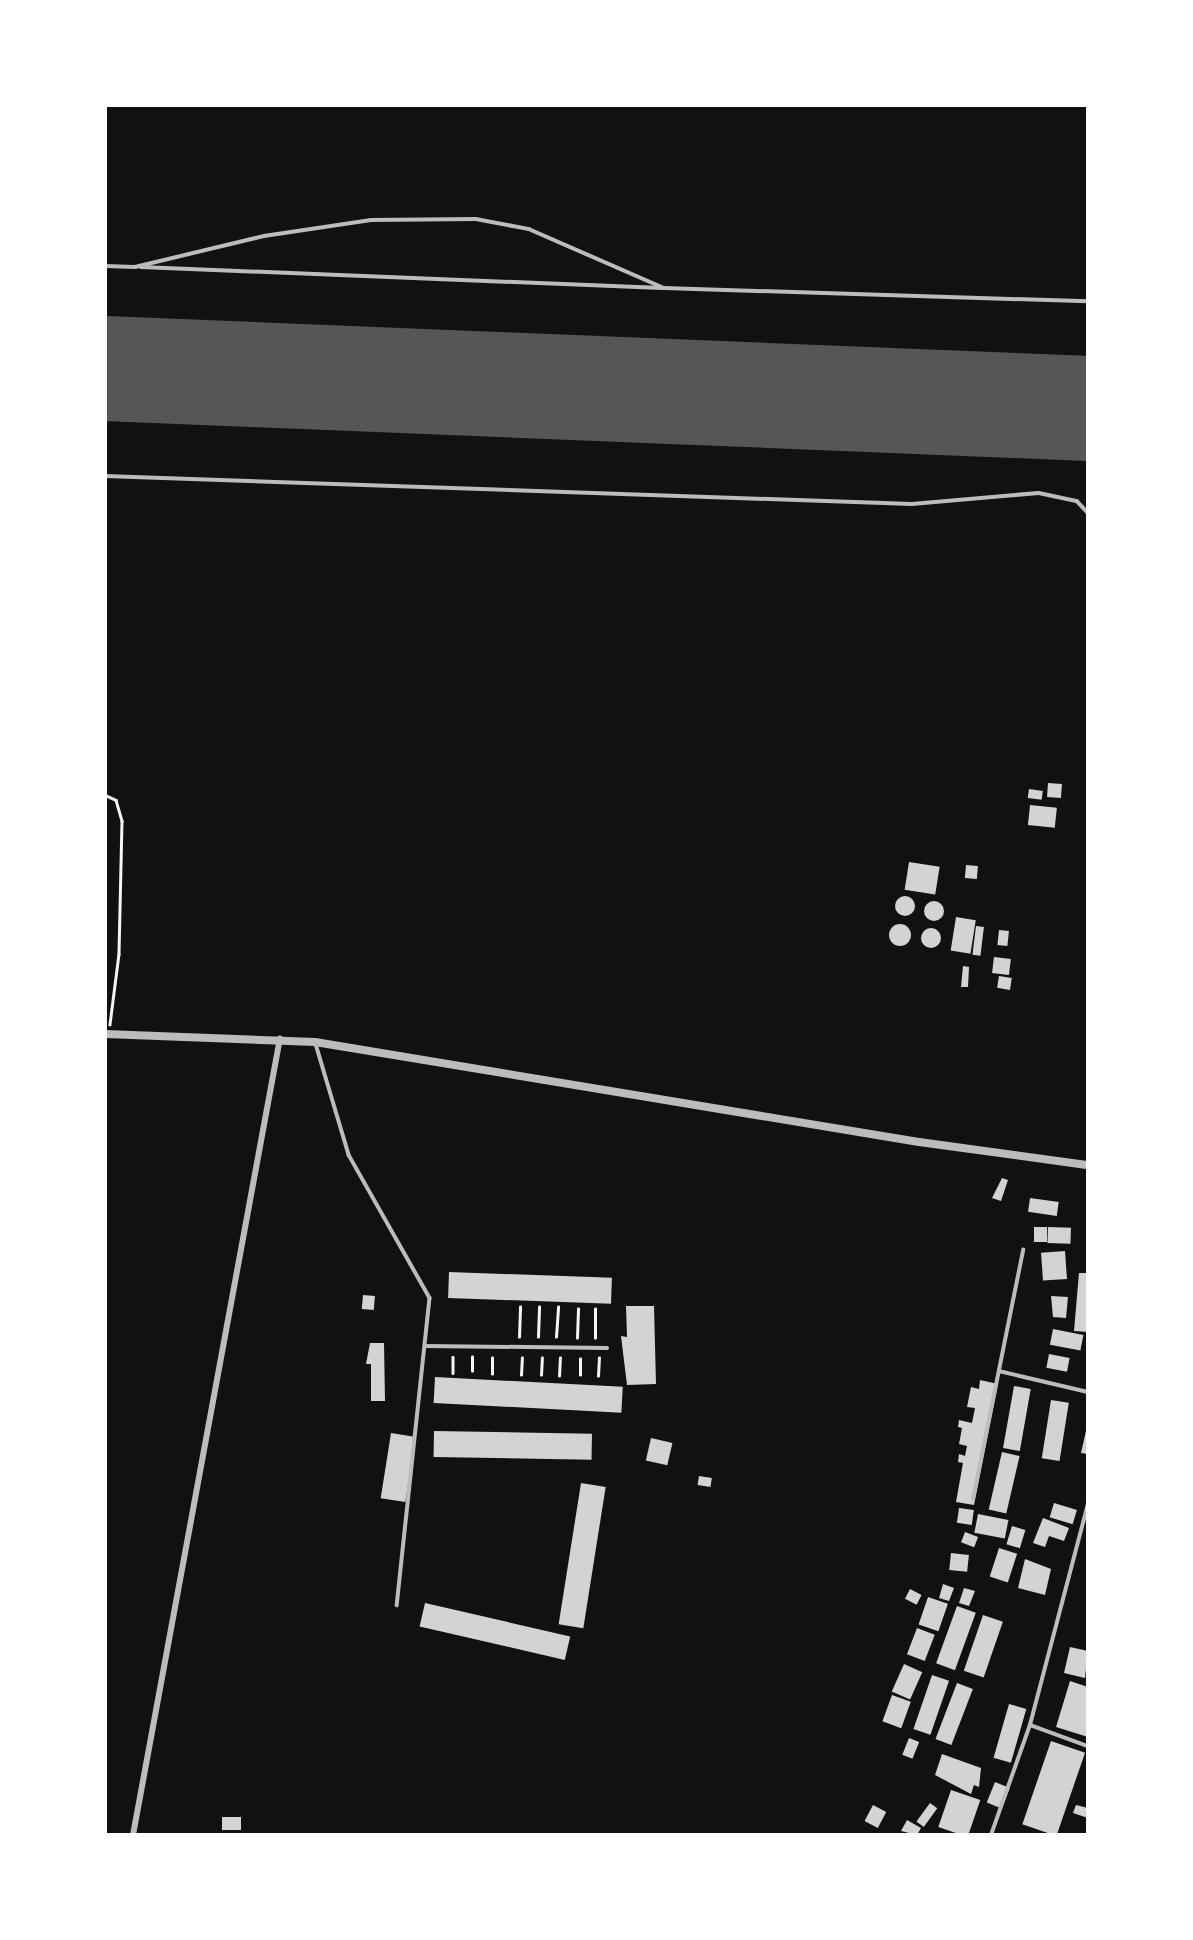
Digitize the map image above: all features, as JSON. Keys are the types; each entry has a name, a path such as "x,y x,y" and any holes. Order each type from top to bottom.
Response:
{"street":[{"path":"106,1034 280,1038 315,1042 946,1147 1088,1165"},
{"path":"133,1835 280,1038"}],"lane":[{"path":"135,267 264,236 346,224 412,218 475,219 529,229 664,288"},
{"path":"105,266 1088,301"},
{"path":"105,476 912,504 1039,493 1077,500 1088,513"},
{"path":"315,1042 349,1156 430,1298 397,1605"},
{"path":"973,1499 1023,1250"},
{"path":"425,1346 607,1348"},
{"path":"999,1371 1088,1392"},
{"path":"991,1835 1030,1725 1088,1504"},
{"path":"1030,1725 1088,1746"}],"path":[{"path":"105,795 116,800 122,821 119,954 106,1034"},
{"path":"520,1307 521,1375"},
{"path":"539,1307 541,1376"},
{"path":"558,1307 559,1376"},
{"path":"578,1309 580,1375"},
{"path":"595,1309 598,1376"},
{"path":"453,1347 453,1373"},
{"path":"472,1347 472,1371"},
{"path":"492,1347 492,1374"}],"building":[{"path":"1048,783 1062,784 1061,798 1047,797"},
{"path":"1029,789 1043,791 1042,800 1028,798"},
{"path":"1030,805 1057,808 1055,828 1028,825"},
{"path":"909,862 940,867 935,895 905,890"},
{"path":"966,865 978,866 977,879 965,878"},
{"path":"905,896 912,899 915,906 912,913 905,916 898,913 895,906 898,899"},
{"path":"934,901 941,904 944,911 941,918 934,921 927,918 924,911 927,904"},
{"path":"956,917 976,920 970,954 951,951"},
{"path":"900,924 908,927 911,935 908,943 900,946 892,943 889,935 892,927"},
{"path":"976,926 984,927 980,956 972,955"},
{"path":"931,928 938,931 941,938 938,945 931,948 924,945 921,938 924,931"},
{"path":"999,930 1009,931 1007,946 997,945"},
{"path":"994,957 1011,959 1009,975 992,973"},
{"path":"963,966 969,967 968,987 961,987"},
{"path":"999,976 1012,978 1010,990 997,988"},
{"path":"1002,1178 1008,1180 1001,1201 992,1198"},
{"path":"1030,1198 1059,1202 1057,1216 1028,1212"},
{"path":"1034,1227 1047,1227 1047,1242 1034,1242"},
{"path":"1048,1227 1071,1228 1070,1244 1047,1243"},
{"path":"1065,1251 1067,1279 1043,1281 1041,1253"},
{"path":"449,1272 612,1278 611,1304 448,1298"},
{"path":"1079,1273 1088,1273 1088,1332 1074,1331"},
{"path":"363,1295 375,1296 374,1310 362,1309"},
{"path":"1051,1296 1068,1297 1066,1318 1053,1317"},
{"path":"626,1306 654,1306 656,1384 627,1385 621,1336 627,1337"},
{"path":"1053,1329 1083,1335 1080,1351 1050,1345"},
{"path":"370,1343 384,1343 385,1401 371,1401 371,1364 366,1364"},
{"path":"1049,1354 1070,1358 1067,1372 1046,1368"},
{"path":"435,1377 623,1387 621,1413 434,1403"},
{"path":"980,1380 998,1384 974,1505 956,1502 963,1463 958,1462 959,1454 965,1456 967,1446 959,1444 962,1428 958,1427 959,1420 972,1423 975,1408 967,1407 971,1387 979,1389"},
{"path":"1014,1386 1031,1389 1020,1451 1003,1448"},
{"path":"1051,1400 1069,1403 1060,1461 1042,1458"},
{"path":"1088,1422 1088,1454 1081,1453"},
{"path":"434,1431 592,1434 592,1460 434,1457"},
{"path":"391,1433 416,1437 405,1502 381,1498"},
{"path":"651,1438 672,1443 667,1465 646,1460"},
{"path":"1002,1452 1020,1456 1006,1514 989,1509"},
{"path":"699,1476 712,1478 710,1487 698,1485"},
{"path":"581,1483 606,1487 583,1628 559,1624"},
{"path":"1054,1503 1077,1510 1073,1524 1050,1517"},
{"path":"959,1508 974,1510 972,1525 957,1523"},
{"path":"978,1514 1008,1520 1005,1539 974,1533"},
{"path":"1043,1518 1069,1528 1064,1541 1049,1536 1045,1547 1033,1543"},
{"path":"1012,1526 1025,1530 1020,1548 1006,1544"},
{"path":"965,1532 978,1537 974,1547 961,1542"},
{"path":"999,1548 1017,1554 1008,1582 990,1577"},
{"path":"951,1553 969,1555 967,1572 949,1570"},
{"path":"1025,1559 1051,1569 1045,1595 1018,1588"},
{"path":"943,1584 954,1588 949,1601 939,1598"},
{"path":"964,1588 975,1591 969,1606 959,1603"},
{"path":"910,1589 922,1595 917,1605 905,1599"},
{"path":"928,1597 948,1604 938,1631 919,1624"},
{"path":"425,1603 570,1637 565,1660 420,1626"},
{"path":"957,1606 976,1613 955,1670 936,1663"},
{"path":"983,1615 1003,1622 984,1678 964,1671"},
{"path":"917,1628 935,1635 925,1661 907,1654"},
{"path":"1070,1647 1088,1651 1085,1678 1064,1673"},
{"path":"904,1664 922,1672 910,1700 892,1691"},
{"path":"932,1675 949,1681 930,1735 913,1729"},
{"path":"1070,1681 1088,1687 1088,1737 1056,1727"},
{"path":"957,1683 973,1689 951,1745 935,1739"},
{"path":"892,1695 911,1702 901,1728 882,1721"},
{"path":"1009,1704 1026,1709 1011,1763 994,1758"},
{"path":"909,1738 919,1742 912,1759 902,1755"},
{"path":"1051,1741 1085,1753 1057,1835 1022,1824"},
{"path":"942,1754 981,1768 979,1787 974,1785 971,1794 935,1775"},
{"path":"995,1782 1010,1788 1002,1808 987,1802"},
{"path":"951,1790 980,1800 968,1835 938,1827"},
{"path":"930,1803 937,1808 924,1827 916,1822"},
{"path":"873,1805 886,1812 878,1828 865,1821"},
{"path":"1076,1805 1088,1808 1088,1818 1073,1813"},
{"path":"222,1817 241,1817 241,1830 222,1830"},
{"path":"907,1820 921,1828 917,1835 901,1831"}],"runway":[{"path":"105,368 1088,408"}]}
